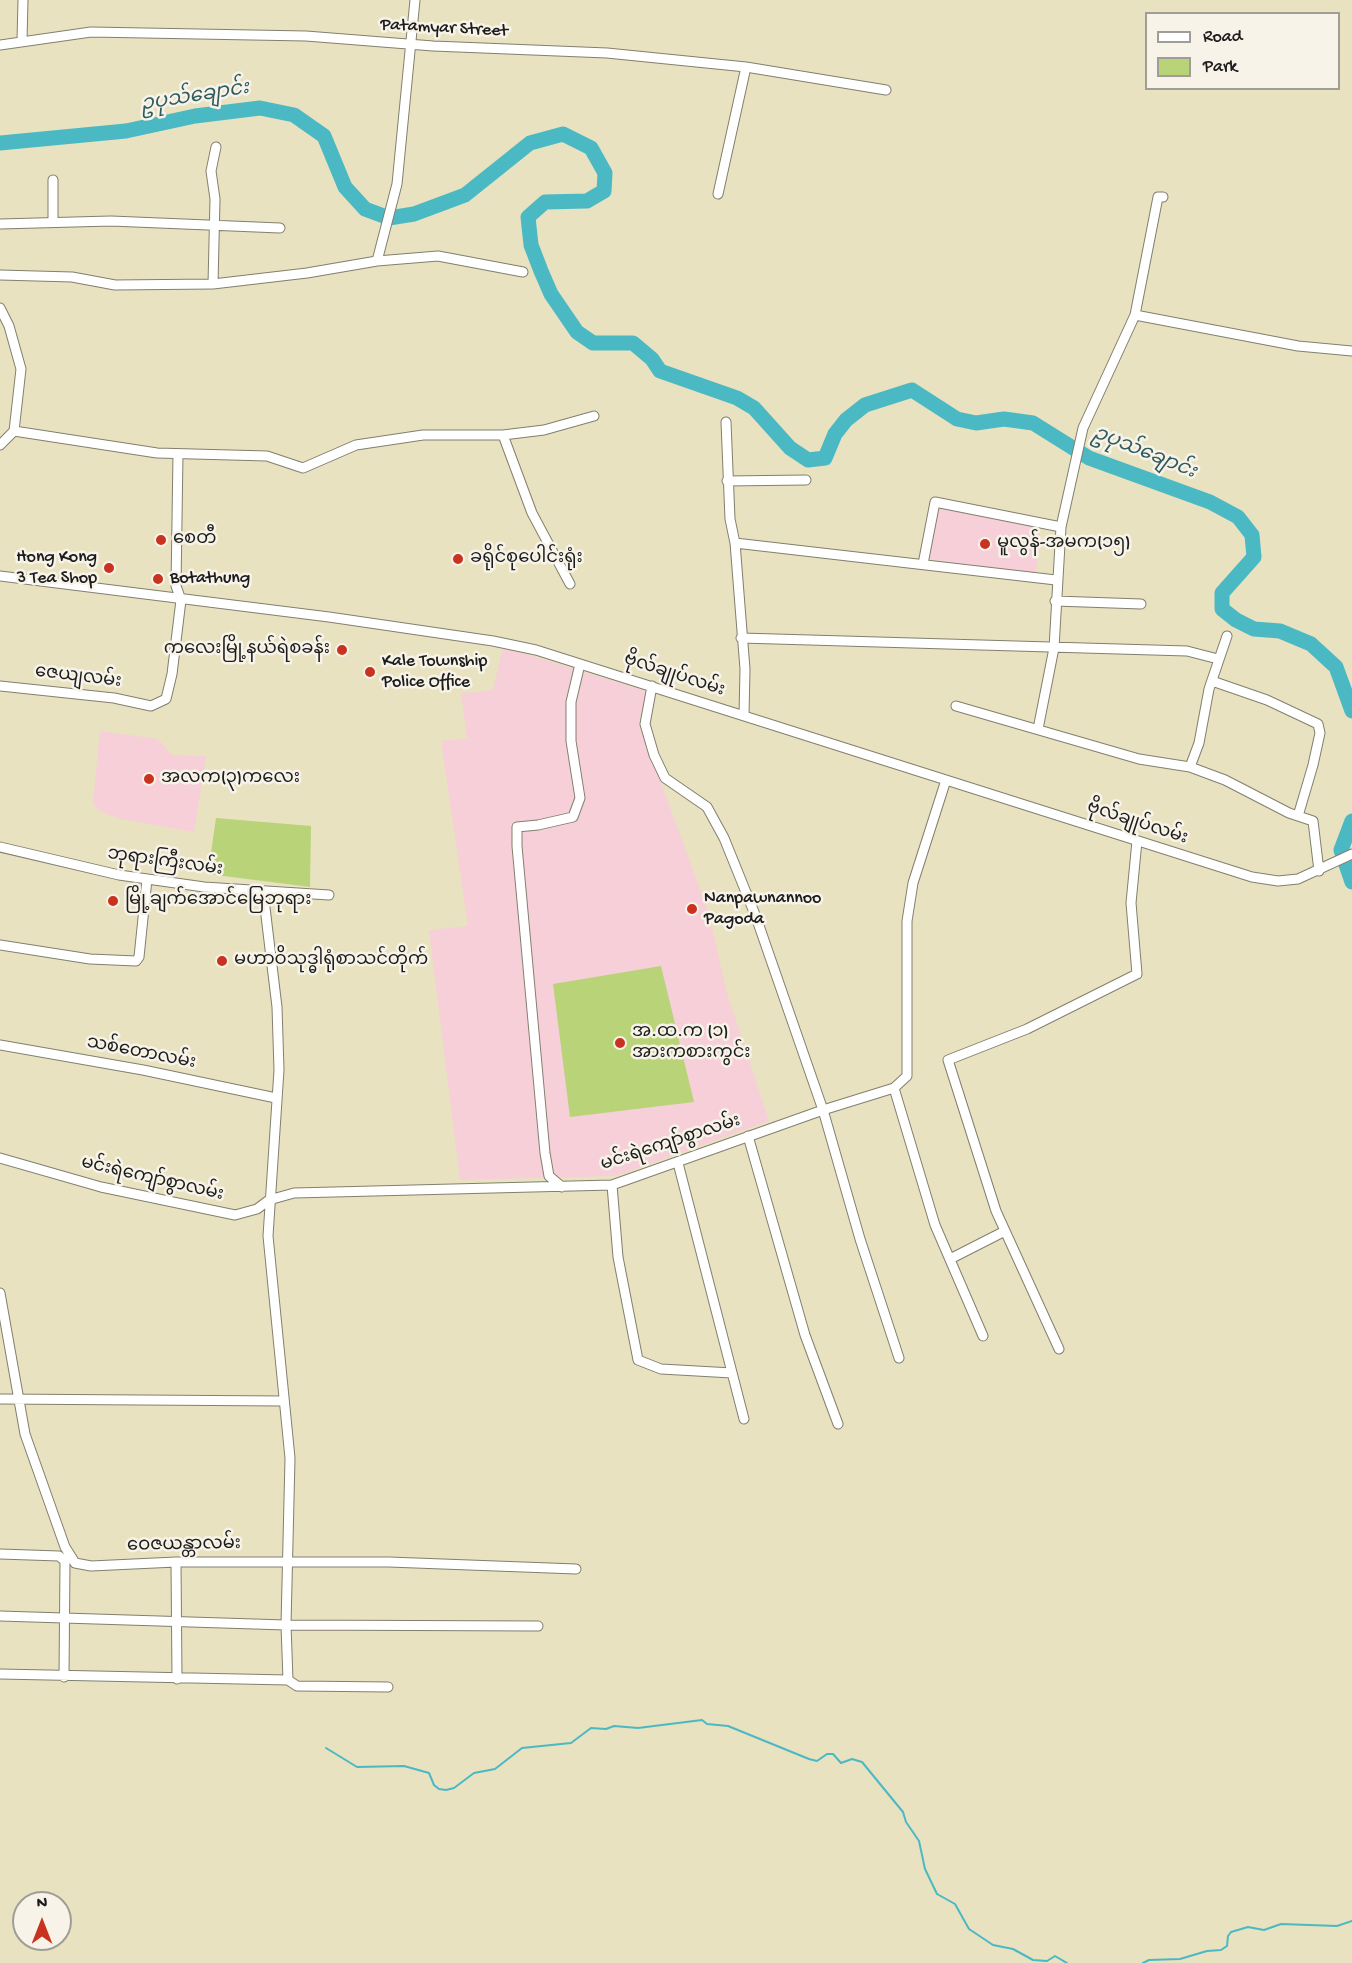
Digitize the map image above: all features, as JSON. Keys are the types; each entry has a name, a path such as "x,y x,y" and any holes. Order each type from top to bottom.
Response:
{"street":[{"path":"22,40 23,0"},
{"path":"377,261 397,184 415,0"},
{"name":"Patamyar Street","path":"0,45 22,40 91,32 306,36 412,45 607,53 746,67 886,90"},
{"path":"718,194 746,67"},
{"path":"213,284 212,225 215,199 211,171 216,147"},
{"path":"53,180 53,222"},
{"path":"1038,729 1054,648 1056,580 1061,527 1083,428 1135,315 1158,197 1163,197"},
{"path":"0,224 111,221 280,228"},
{"path":"0,275 72,277 115,285 213,284 307,273 377,261 438,256 523,272"},
{"path":"0,308 21,369 14,431 0,445"},
{"path":"1135,315 1298,346 1352,351"},
{"path":"14,431 157,453 267,456 303,468 356,445 423,435 503,435 544,430 594,416"},
{"path":"726,423 729,519 735,543 745,669 744,716"},
{"path":"503,435 532,513 570,584"},
{"path":"178,454 176,586 181,600"},
{"path":"727,482 806,480"},
{"path":"923,564 934,502 1061,527"},
{"path":"735,543 1056,580"},
{"name":"ဗိုလ်ချုပ်လမ်း","path":"0,576 493,641 652,686 1234,873 1270,880 1298,879 1352,854"},
{"name":"ဇေယျလမ်း","path":"0,686 114,698 151,706 166,699 172,674 181,600"},
{"path":"1055,601 1141,604"},
{"path":"1190,767 1218,658 1227,636"},
{"path":"741,638 1187,651 1218,658"},
{"path":"562,1186 549,1176 545,1153 517,846 518,827 573,817 580,798 571,741 571,702 580,664"},
{"path":"1212,681 1267,700 1318,724 1320,733 1316,755 1298,816"},
{"path":"652,686 645,724 654,755 665,778 707,807 724,838 775,968 823,1110 860,1239 899,1358"},
{"path":"956,706 1139,759 1190,767 1226,780 1298,816 1313,821 1319,871"},
{"path":"946,780 913,883 907,921 907,1076 894,1088 935,1224 983,1336"},
{"path":"1059,1349 996,1211 948,1060 1027,1029 1137,974 1131,903 1137,841"},
{"name":"ဘုရားကြီးလမ်း","path":"0,847 119,875 263,891 329,895"},
{"path":"0,945 90,959 136,961 139,957 147,879"},
{"path":"263,891 277,1007 279,1070 268,1236 290,1458 286,1625 288,1680"},
{"name":"သစ်တောလမ်း","path":"0,1045 143,1070 276,1098"},
{"name":"မင်းရဲကျော်စွာလမ်း","path":"0,1158 101,1187 234,1215 257,1209 269,1200 294,1193 612,1185 823,1110 894,1088"},
{"path":"748,1136 805,1335 837,1424"},
{"path":"678,1162 744,1419"},
{"path":"612,1185 618,1257 638,1360 662,1369 732,1373"},
{"path":"950,1259 1005,1231"},
{"name":"ဝေဇယန္တာလမ်း","path":"0,1293 25,1434 64,1547 75,1563 91,1566 176,1562 389,1562 576,1569"},
{"path":"0,1399 283,1401"},
{"path":"0,1554 59,1556 65,1561 64,1677"},
{"path":"176,1562 177,1679"},
{"path":"0,1616 63,1620 286,1625 538,1626"},
{"path":"0,1674 288,1680 297,1686 388,1687"}],"shaded area":[{"name":"မူလွန်-အမက(၁၅)","path":"936,506 1039,528 1036,576 929,559"},
{"path":"503,647 646,691 639,723 709,913 726,990 769,1121 616,1176 460,1180 429,930 468,926 441,741 467,738 461,693 493,690"},
{"name":"အလက(၃)ကလေး","path":"100,731 158,739 172,755 206,756 194,832 121,819 101,812 93,803"}],"green space":[{"path":"216,818 311,826 310,887 208,874"},
{"name":"အ.ထ.က (၁) အားကစားကွင်း","path":"661,966 694,1102 570,1117 553,984"}],"waterway":[{"name":"ဥပုသ်ချောင်း","path":"0,143 126,131 195,116 260,108 294,115 324,136 345,187 365,209 389,218 414,214 465,195 530,143 563,134 591,148 605,173 604,191 587,201 545,202 528,217 531,245 541,271 551,294 577,332 593,343 633,343 652,359 660,371 737,398 754,408 790,448 808,460 825,458 835,434 846,420 865,405 912,390 957,419 976,423 1004,419 1033,423 1089,458 1210,502 1238,517 1252,535 1254,557 1222,593 1222,609 1236,620 1254,629 1280,631 1311,644 1336,667 1352,711"},
{"name":"ဥပုသ်ချောင်း","path":"1352,821 1341,850 1352,882"},
{"path":"326,1748 357,1767 404,1766 429,1773 434,1785 446,1790 454,1788 474,1773 495,1769 522,1748 571,1743 591,1728 606,1729 614,1726 638,1728 702,1720 707,1724 728,1726 809,1759 817,1761 827,1754 833,1754 841,1763 852,1759 862,1762 903,1812 906,1822 919,1841 925,1869 937,1894 955,1904 969,1929 993,1945 1013,1949 1033,1960 1047,1961 1055,1956 1067,1963"},
{"path":"1143,1963 1149,1960 1180,1959 1207,1951 1221,1950 1227,1946 1231,1932 1248,1927 1264,1930 1281,1924 1337,1926 1352,1921"}],"place":[{"name":"စေတီ","path":"161,540"},
{"name":"မူလွန်-အမက(၁၅)","path":"985,544"},
{"name":"ခရိုင်စုပေါင်းရုံး","path":"458,559"},
{"name":"Hong Kong 3 Tea Shop","path":"109,568"},
{"name":"Botathung","path":"158,579"},
{"name":"ကလေးမြို့နယ်ရဲစခန်း","path":"342,650"},
{"name":"Kale Township Police Office","path":"370,672"},
{"name":"အလက(၃)ကလေး","path":"149,779"},
{"name":"မြို့ချက်အောင်မြေဘုရား","path":"113,901"},
{"name":"Nanpawnannoo Pagoda","path":"692,909"},
{"name":"မဟာဝိသုဒ္ဓါရုံစာသင်တိုက်","path":"222,961"},
{"name":"အ.ထ.က (၁) အားကစားကွင်း","path":"620,1043"}]}
